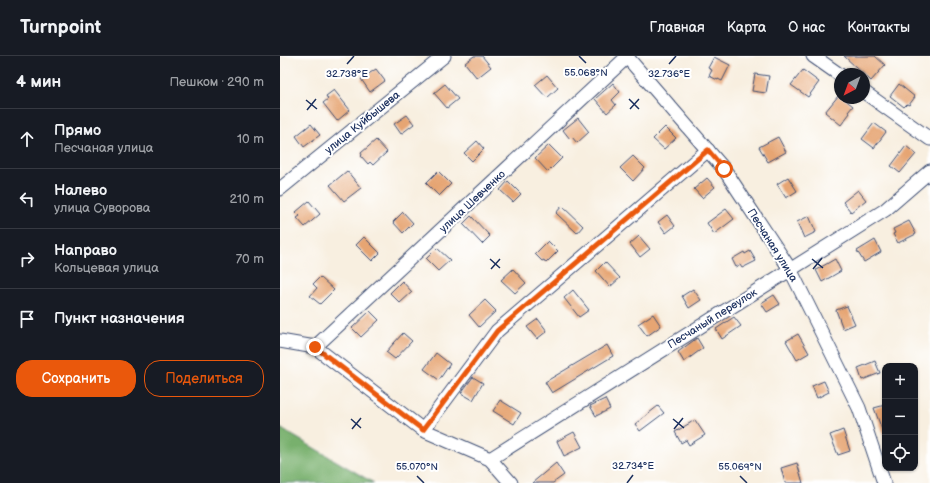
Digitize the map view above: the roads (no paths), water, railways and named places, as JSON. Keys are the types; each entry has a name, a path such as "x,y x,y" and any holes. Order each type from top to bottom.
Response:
{"street":[{"name":"улица Куйбышева","path":"280,189 444,56"},
{"name":"Песчаная улица","path":"627,56 724,169 790,269 859,408 884,483"},
{"name":"улица Шевченко","path":"315,347 627,56"},
{"path":"813,56 834,71"},
{"path":"870,96 930,139"},
{"path":"423,430 497,331 708,150"},
{"name":"Песчаный переулок","path":"490,459 885,210 930,171"},
{"path":"280,341 315,347 423,430 490,459 511,483"}]}
